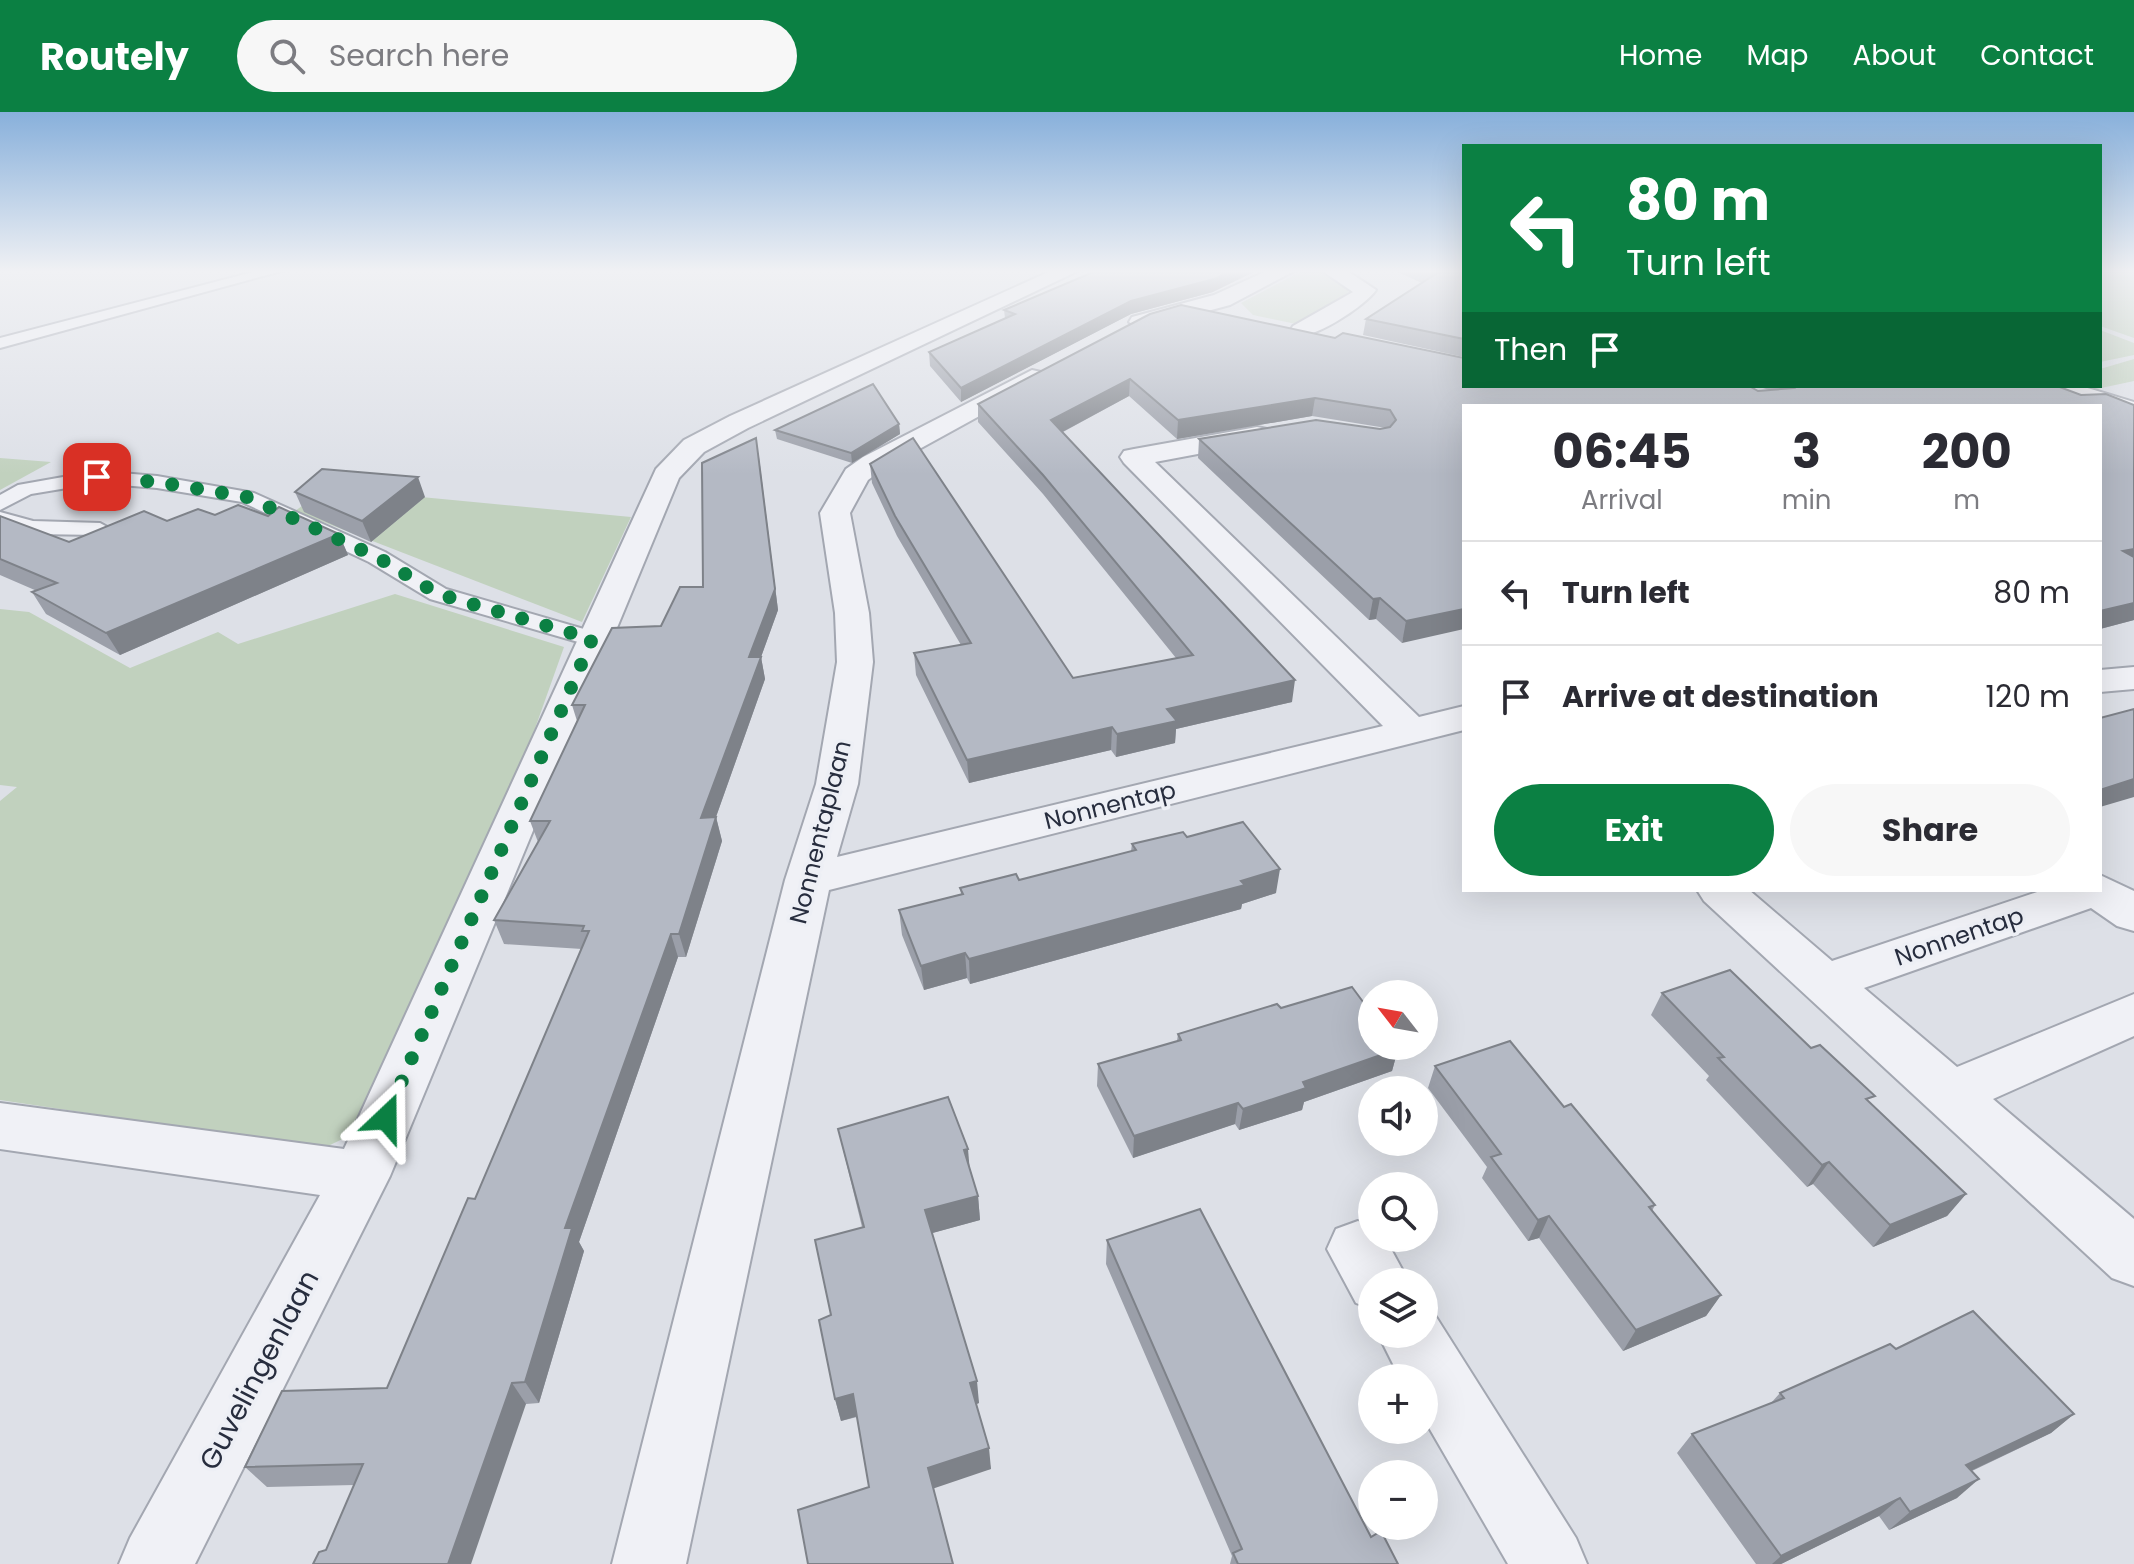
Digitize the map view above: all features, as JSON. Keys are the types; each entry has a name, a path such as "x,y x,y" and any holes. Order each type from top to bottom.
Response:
{"street":[{"name":"Guvelingenlaan","path":"156,1564 361,1176 592,639 625,577 666,475 694,446 739,422 922,338"},
{"path":"1100,342 1108,338"},
{"name":"Nonnentaplaan","path":"649,1564 808,880 837,784 855,662 852,613 836,537 835,513 842,494 856,475 873,463 1061,361"},
{"path":"2061,388 2134,410"},
{"path":"1161,423 1219,442"},
{"path":"1284,431 1134,457 1411,731"},
{"path":"2102,681 2134,678"},
{"name":"Nonnentap","path":"808,880 1462,718"},
{"path":"1722,892 2134,1258"},
{"name":"Nonnentap","path":"1825,982 2090,892"},
{"name":"Nonnentap","path":"2099,892 2134,914"},
{"path":"1948,1095 2134,1014"},
{"path":"0,1126 361,1176"},
{"path":"1419,1348 1550,1564"}],"lane":[{"path":"0,343 20,338"},
{"path":"0,504 25,489 97,477 157,482 247,497 377,557 438,594 592,639"},
{"path":"0,518 4,522 30,526 100,529"}],"green space":[{"path":"2102,338 2120,338 2134,343 2134,355 2102,362"},
{"path":"2134,359 2134,381 2102,388 2102,368"},
{"path":"0,458 51,462 0,490"},
{"path":"327,488 631,517 582,622 295,511"},
{"path":"395,594 564,647 522,765 357,1132 328,1146 295,1144 0,1100 0,801 17,787 0,785 0,609 29,612 130,668 218,632 238,644"}],"building":[{"path":"961,338 1059,338 961,388 929,352"},
{"path":"1105,338 1366,338 1462,358 1462,388 1753,388 1758,391 1794,388 2062,388 2081,395 2106,394 2134,405 2134,549 2123,551 2134,557 2134,603 2102,611 2102,404 1462,404 1462,609 1406,621 1380,598 1373,599 1199,439 1316,420 1380,429 1390,427 1396,420 1390,410 1315,398 1178,420 1130,379 1051,420 1295,680 1167,709 1177,721 1117,734 1112,727 967,760 914,653 971,643 895,516 870,464 913,438 1073,678 1193,655 1043,475 978,404"},
{"path":"873,384 899,424 851,453 775,430"},
{"path":"756,438 775,589 749,657 761,657 701,818 716,817 679,934 671,934 565,1228 572,1228 525,1382 512,1383 448,1564 313,1564 319,1552 326,1550 363,1464 245,1467 282,1391 387,1388 468,1198 475,1199 589,931 582,931 584,926 494,920 550,821 530,821 585,705 572,705 612,628 661,626 680,587 703,587 702,463"},
{"path":"322,469 418,477 362,521 295,492"},
{"path":"238,505 268,516 279,507 339,534 106,633 32,592 57,583 0,559 0,516 69,542 144,511 167,521 198,509 215,515"},
{"path":"2134,709 2134,779 2102,789 2102,717"},
{"path":"1243,822 1280,869 1241,881 1245,885 969,959 965,953 921,966 899,910 963,894 960,888 1016,874 1019,880 1136,850 1132,844 1183,832 1187,837"},
{"path":"1730,970 1811,1048 1820,1045 1875,1096 1866,1099 1966,1194 1890,1225 1829,1162 1822,1165 1718,1058 1724,1057 1662,993"},
{"path":"1352,987 1358,995 1358,1060 1366,1060 1303,1082 1306,1088 1243,1109 1238,1103 1134,1136 1098,1064 1181,1040 1178,1034 1277,1004 1281,1008"},
{"path":"1510,1041 1564,1107 1571,1104 1655,1205 1649,1207 1721,1295 1636,1330 1549,1216 1538,1220 1491,1157 1501,1154 1435,1066"},
{"path":"948,1097 968,1149 964,1150 978,1196 925,1210 977,1381 970,1383 989,1448 928,1468 953,1564 808,1564 798,1510 869,1487 853,1394 835,1399 819,1320 831,1315 815,1240 864,1227 838,1129"},
{"path":"1200,1209 1358,1512 1358,1540 1386,1540 1398,1564 1238,1564 1233,1553 1242,1549 1107,1240"},
{"path":"1973,1311 2074,1414 1966,1465 1979,1479 1910,1512 1900,1498 1781,1556 1692,1434 1784,1398 1780,1393 1890,1344 1896,1349"}],"route":[{"path":"97,477 157,482 247,497 377,557 438,594 592,639 386,1118"}]}
